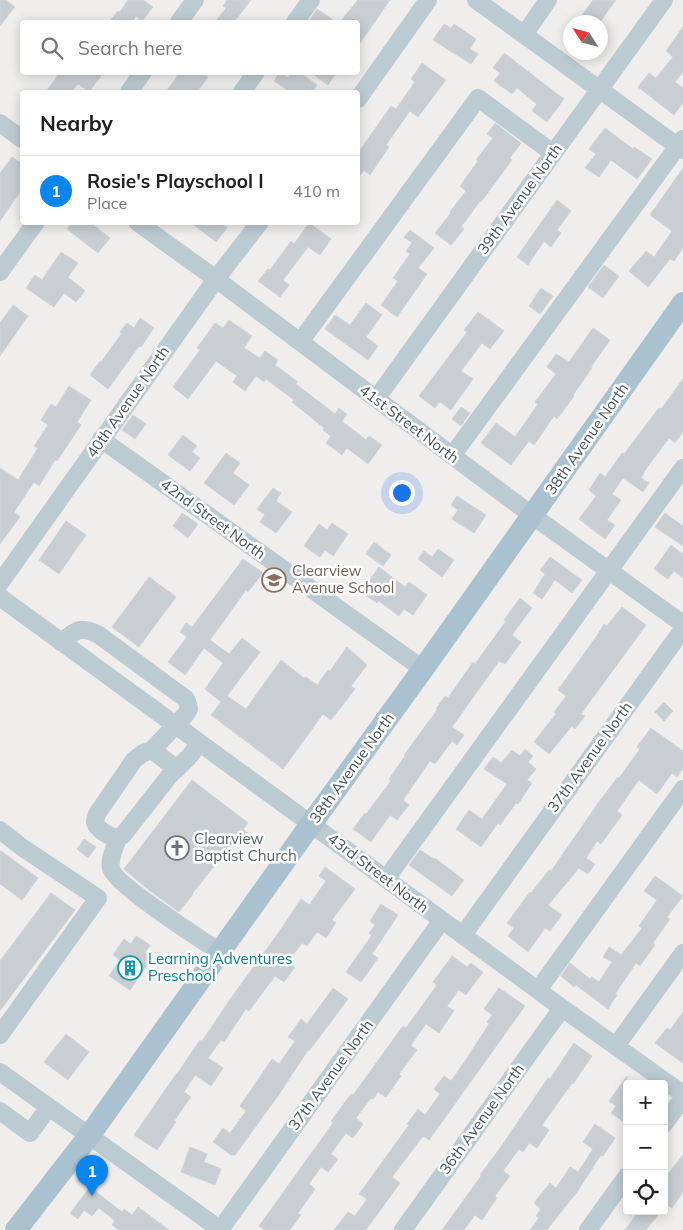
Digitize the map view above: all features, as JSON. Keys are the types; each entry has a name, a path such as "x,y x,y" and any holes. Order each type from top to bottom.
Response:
{"main road":[{"name":"38th Avenue North","path":"16,1230 89,1136 533,516 683,303"}],"street":[{"path":"180,20 195,0"},
{"path":"296,20 311,0"},
{"path":"360,96 428,0"},
{"path":"452,456 681,145 599,90 476,0"},
{"path":"524,35 548,0"},
{"name":"39th Avenue North","path":"376,399 664,0"},
{"path":"130,90 142,75"},
{"path":"243,90 254,75"},
{"path":"300,342 478,98 553,154"},
{"path":"0,123 20,138"},
{"path":"0,272 34,225"},
{"name":"41st Street North","path":"145,225 452,456 683,624"},
{"name":"40th Avenue North","path":"0,583 216,279 258,225"},
{"name":"42nd Street North","path":"101,439 423,669"},
{"path":"386,879 683,468"},
{"name":"43rd Street North","path":"0,598 177,725 683,1096"},
{"path":"61,642 78,629 89,630 99,635 186,699 188,704 188,709 177,725 152,750 143,753 134,760 96,814 97,826 111,837 118,838 123,835 170,775 188,758 200,743"},
{"name":"37th Avenue North","path":"463,935 683,629"},
{"path":"152,750 177,768"},
{"path":"538,990 683,790"},
{"path":"0,830 23,848 98,898 0,1034"},
{"path":"118,838 111,859 111,868 116,877 141,898 220,952"},
{"name":"37th Avenue North","path":"220,1230 442,920"},
{"path":"616,1046 683,953"},
{"name":"36th Avenue North","path":"403,1230 562,1008"},
{"path":"0,1072 220,1230"},
{"path":"668,1118 683,1096"},
{"path":"0,1111 30,1133 48,1107"},
{"path":"588,1230 623,1182"}],"building":[{"path":"0,0 6,0 15,7 0,26"},
{"path":"128,0 143,0 153,7 143,20 136,16 134,20 111,20 118,11 120,12"},
{"path":"227,0 251,0 236,20 217,20 226,8 223,6"},
{"path":"358,0 390,0 360,43 360,20 342,20"},
{"path":"593,0 616,0 605,15 582,15"},
{"path":"317,9 333,20 309,20"},
{"path":"444,24 451,28 454,24 476,39 470,49 478,54 471,64 433,40"},
{"path":"683,27 683,72 675,82 683,88 683,103 674,115 638,87 649,73 656,78 673,57 666,51"},
{"path":"504,53 564,99 547,122 532,111 537,104 517,88 512,94 494,81 500,73 493,68"},
{"path":"422,63 446,80 418,117 410,111 386,145 389,147 370,175 364,170 360,175 360,150 391,106 396,109 415,82 411,79"},
{"path":"58,75 102,75 90,90 86,90 78,84 73,90 47,90"},
{"path":"178,75 206,75 208,77 198,90 167,90"},
{"path":"278,75 284,75 288,78 290,75 303,75 317,85 313,90 287,90 274,81"},
{"path":"314,75 335,75 328,85"},
{"path":"495,123 521,143 510,158 512,160 461,227 464,229 451,245 435,233 466,191 460,186 478,161 476,160 493,138 487,134"},
{"path":"605,128 633,149 634,147 652,159 637,179 611,160 599,177 585,168 596,154 589,149"},
{"path":"12,157 20,163 20,192 0,221 0,173"},
{"path":"683,168 683,248 674,261 670,259 648,287 629,271 646,251 654,257 672,231 650,215"},
{"path":"557,200 571,211 557,230 561,233 551,247 544,241 528,265 517,257"},
{"path":"70,225 94,225 110,238 98,253 67,229"},
{"path":"194,225 223,225 227,228 216,242"},
{"path":"308,225 312,225 331,239 320,255 308,247 283,280 289,285 280,297 258,281 268,269 270,270 291,241 294,244"},
{"path":"410,230 434,248 418,268 427,274 397,317 381,305 398,281 393,278 410,254 406,251 412,243 404,237"},
{"path":"61,252 78,263 68,277 85,291 76,302 64,293 54,307 26,288 35,275 42,280"},
{"path":"604,265 619,276 603,298 588,287"},
{"path":"541,288 553,296 540,314 529,306"},
{"path":"366,303 382,315 366,337 378,346 368,360 325,329 335,315 350,325"},
{"path":"13,305 28,316 0,356 0,323"},
{"path":"478,312 504,331 490,349 482,343 461,371 473,379 451,410 440,402 435,408 419,396 467,332 464,330"},
{"path":"140,318 154,328 108,389 90,375 122,333 120,332 127,323 134,328"},
{"path":"229,320 252,336 244,348 260,358 265,351 278,360 275,365 298,382 296,384 335,414 339,408 347,414 342,421 366,440 369,436 382,445 368,464 347,448 342,455 326,443 331,436 323,430 324,428 292,402 294,400 266,379 264,382 256,376 245,391 233,382 237,376 216,361 188,399 173,387 200,350 197,348 215,323 223,328"},
{"path":"593,328 610,340 574,396 557,419 554,416 534,445 529,441 511,465 481,443 496,423 515,437 538,404 535,402 556,374 547,367 556,354 569,362"},
{"path":"683,379 683,432 675,443 669,438 646,469 641,478 649,483 643,492 623,478 612,494 621,500 607,520 615,525 605,539 579,519 596,496 589,490 600,473 605,477 622,453 624,454"},
{"path":"69,386 91,400 77,422 81,425 57,461 55,460 39,486 34,482 14,512 20,517 0,544 0,468 18,480 38,448 34,446 48,425 41,420 51,404 56,407"},
{"path":"461,407 470,413 461,426 452,419"},
{"path":"133,415 146,424 135,439 122,430"},
{"path":"183,435 197,446 192,452 200,458 190,471 168,455"},
{"path":"226,453 240,463 233,473 249,485 234,505 204,483"},
{"path":"273,488 281,493 276,501 292,512 276,533 260,522 265,515 257,509"},
{"path":"457,496 486,515 474,533 452,519 458,510 451,505"},
{"path":"182,513 198,524 188,538 173,526"},
{"path":"665,513 683,526 683,546 655,527"},
{"path":"66,521 86,535 59,574 39,560"},
{"path":"332,523 348,534 333,556 325,550 320,557 304,546 319,524 327,530"},
{"path":"374,542 391,555 383,566 366,554"},
{"path":"671,545 683,554 683,578 674,571 668,579 654,569"},
{"path":"438,549 454,560 442,577 418,559 424,551 432,557"},
{"path":"550,557 582,580 572,593 555,580 542,599 533,593 545,574 540,570"},
{"path":"243,559 263,573 248,592 246,590 210,640 229,654 242,638 260,652 227,696 246,709 281,660 304,678 306,677 317,685 328,670 330,671 347,647 367,665 351,686 355,689 331,720 323,714 283,769 211,715 221,702 205,689 223,663 204,648 185,675 168,662 187,637 180,632 186,623 192,627"},
{"path":"379,567 405,587 409,582 427,595 413,615 404,609 399,616 379,601 377,603 361,592"},
{"path":"149,577 176,597 139,647 112,627"},
{"path":"520,598 532,608 512,635 521,642 505,664 499,661 452,727 464,735 457,745 452,741 435,764 430,761 403,800 409,805 397,820 390,815 371,842 353,829 391,781 389,779 404,755 445,696 448,698 473,662 475,664"},
{"path":"622,607 646,625 581,714 585,716 575,729 572,726 549,754 534,742 556,714 554,712 566,696 558,690 604,624 607,626"},
{"path":"664,702 673,711 664,721 655,712"},
{"path":"651,728 683,751 683,769 677,777 672,773 657,794 639,780 617,811 622,815 601,844 597,841 586,858 595,864 588,874 579,868 548,905 562,915 550,931 545,928 528,952 508,936 514,928 507,923 530,892 549,870 551,871 601,799 640,749 637,747"},
{"path":"525,749 533,756 528,762 536,769 527,780 532,783 518,804 516,803 500,825 498,823 481,847 456,829 469,810 482,819 507,784 484,769 493,757 501,763 512,750 520,756"},
{"name":"Clearview Baptist Church","path":"192,780 248,823 243,829 258,842 253,848 238,836 179,912 124,869"},
{"path":"84,839 96,847 88,858 77,849"},
{"path":"0,850 38,878 22,900 0,884"},
{"path":"420,850 435,858 464,880 452,896 409,865"},
{"path":"325,867 355,889 332,920 336,923 326,938 317,932 307,946 302,943 288,962 295,967 284,982 275,976 249,1011 246,1009 224,1042 221,1040 208,1058 223,1068 211,1086 195,1075 184,1092 191,1097 157,1150 134,1135 301,899 309,905 326,881 319,876"},
{"path":"655,876 683,896 667,917 670,919 653,943 655,945 640,966 636,963 615,994 617,995 608,1009 576,985 574,987 561,976 570,963 590,979 592,977 599,982 612,962 603,957 609,947 621,955 642,928 639,926 657,900 644,891"},
{"path":"51,893 75,910 0,1011 0,961"},
{"path":"381,904 398,915 372,954 378,958 361,982 346,972 372,935 369,933 375,925 370,921"},
{"name":"Learning Adventures Preschool","path":"136,936 150,945 145,953 152,958 130,990 109,976 120,960 113,955 124,939 131,944"},
{"path":"452,956 467,967 471,963 483,972 466,995 459,990 447,1006 454,1011 439,1033 426,1024 411,1045 417,1050 399,1074 401,1076 386,1097 378,1092 373,1099 371,1098 356,1118 363,1124 353,1138 346,1133 331,1154 338,1159 328,1172 321,1167 309,1184 315,1189 298,1213 301,1215 290,1230 265,1230 259,1226 333,1123 331,1121 351,1094 353,1095 403,1026 406,1028 437,985 433,982"},
{"path":"333,988 348,999 308,1050 278,1096 235,1155 231,1155 213,1142 223,1128 230,1133 246,1111 240,1106 272,1059 279,1064 295,1041 288,1037 301,1019 307,1024"},
{"path":"499,988 525,1006 429,1140 423,1136 392,1177 400,1183 366,1230 334,1230 348,1212 355,1216 367,1199 359,1194 409,1125 407,1124 418,1109 425,1115 440,1094 434,1089 444,1076 451,1081 467,1058 489,1024 487,1022 492,1015 484,1009"},
{"path":"683,1012 683,1063 655,1043 667,1028 670,1030"},
{"path":"66,1034 89,1052 68,1080 44,1062"},
{"path":"574,1043 592,1056 542,1125 549,1130 537,1148 529,1143 523,1152 519,1149 503,1171 510,1176 495,1196 497,1198 482,1220 475,1215 464,1230 442,1230 548,1078 550,1079"},
{"path":"623,1082 623,1121 611,1113 616,1106 609,1101"},
{"path":"595,1124 615,1138 603,1156 601,1155 577,1192 547,1230 530,1230 539,1218 536,1216 541,1209 534,1203 550,1183 556,1188 570,1167 578,1172 593,1149 583,1142"},
{"path":"190,1147 207,1154 204,1162 221,1169 215,1185 181,1172"},
{"path":"683,1155 683,1192 672,1208 668,1206 668,1174"},
{"path":"90,1187 122,1212 124,1209 132,1215 138,1207 169,1230 119,1230 112,1225 115,1221 99,1208 92,1216 84,1210 78,1219 70,1213"},
{"path":"636,1215 658,1215 646,1230 625,1230"}],"place":[{"name":"Clearview Avenue School","path":"274,580"},
{"name":"Clearview Baptist Church","path":"177,848"},
{"name":"Learning Adventures Preschool","path":"130,968"},
{"name":"Rosie's Playschool I","path":"92,1196"}]}
